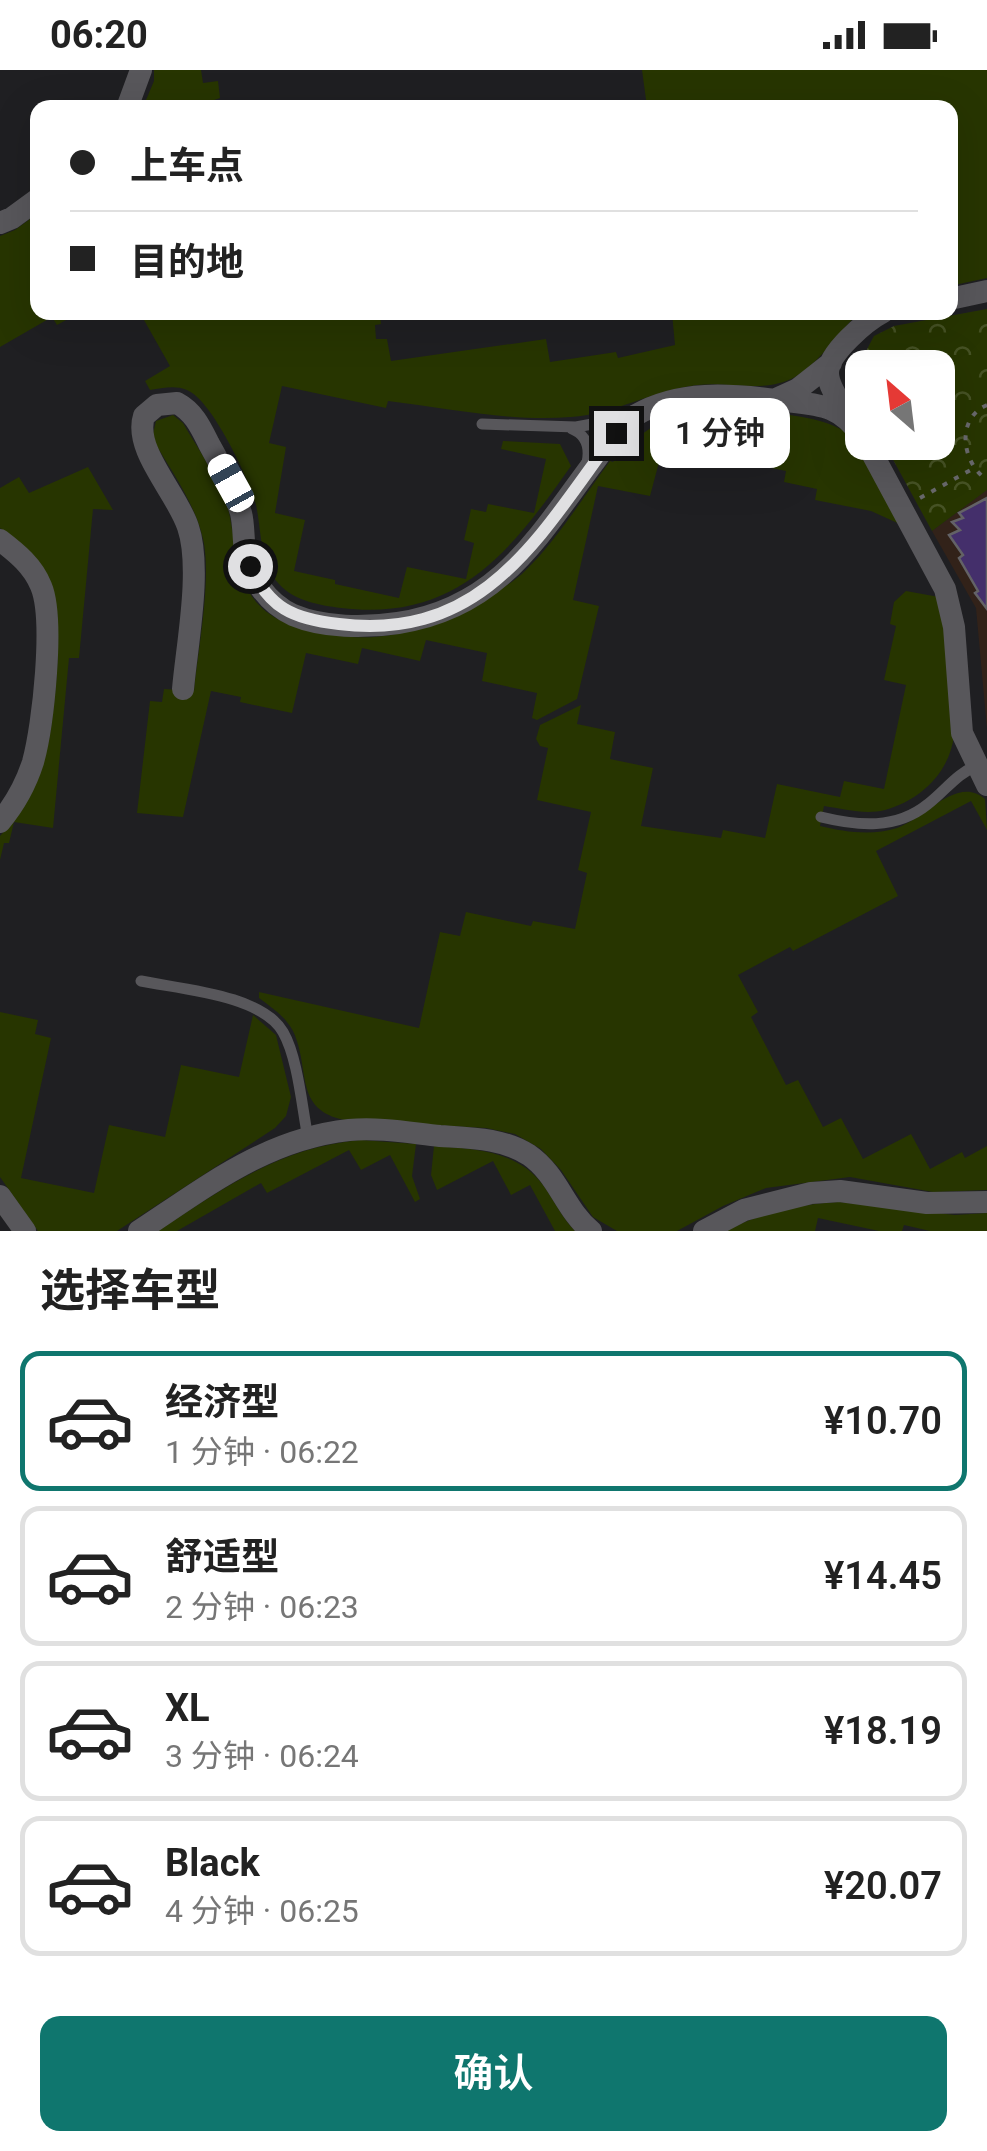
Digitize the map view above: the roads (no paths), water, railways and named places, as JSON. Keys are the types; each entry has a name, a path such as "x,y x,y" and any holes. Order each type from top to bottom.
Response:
{"street":[{"path":"130,100 141,70"},
{"path":"0,222 30,205"},
{"path":"958,297 987,291"},
{"path":"772,400 798,389 830,363 855,332 871,320"},
{"path":"830,363 830,384 845,408"},
{"path":"183,689 194,544 180,506 141,438 144,416 157,405 178,403 195,418 231,483 242,518 245,550 259,586 274,603 294,615 324,622 384,625 422,619 464,603 518,563 616,433 634,415 694,397 725,394 831,409 845,420"},
{"path":"876,460 946,588 954,627 962,732 982,775"},
{"path":"0,540 29,566 40,584 48,628 32,764 17,801 0,822"},
{"path":"138,1231 258,1154 308,1138 369,1130 508,1145 546,1171 591,1231"},
{"path":"704,1231 744,1210 811,1193 840,1191 927,1202 987,1202"},
{"path":"0,1196 24,1231"}],"lane":[{"path":"482,424 568,428 634,415"},
{"path":"568,428 579,432 589,449 584,476"},
{"path":"821,817 865,826 899,819 926,806 966,770 982,775"},
{"path":"140,981 244,1003 275,1021 289,1045 308,1138"}]}
